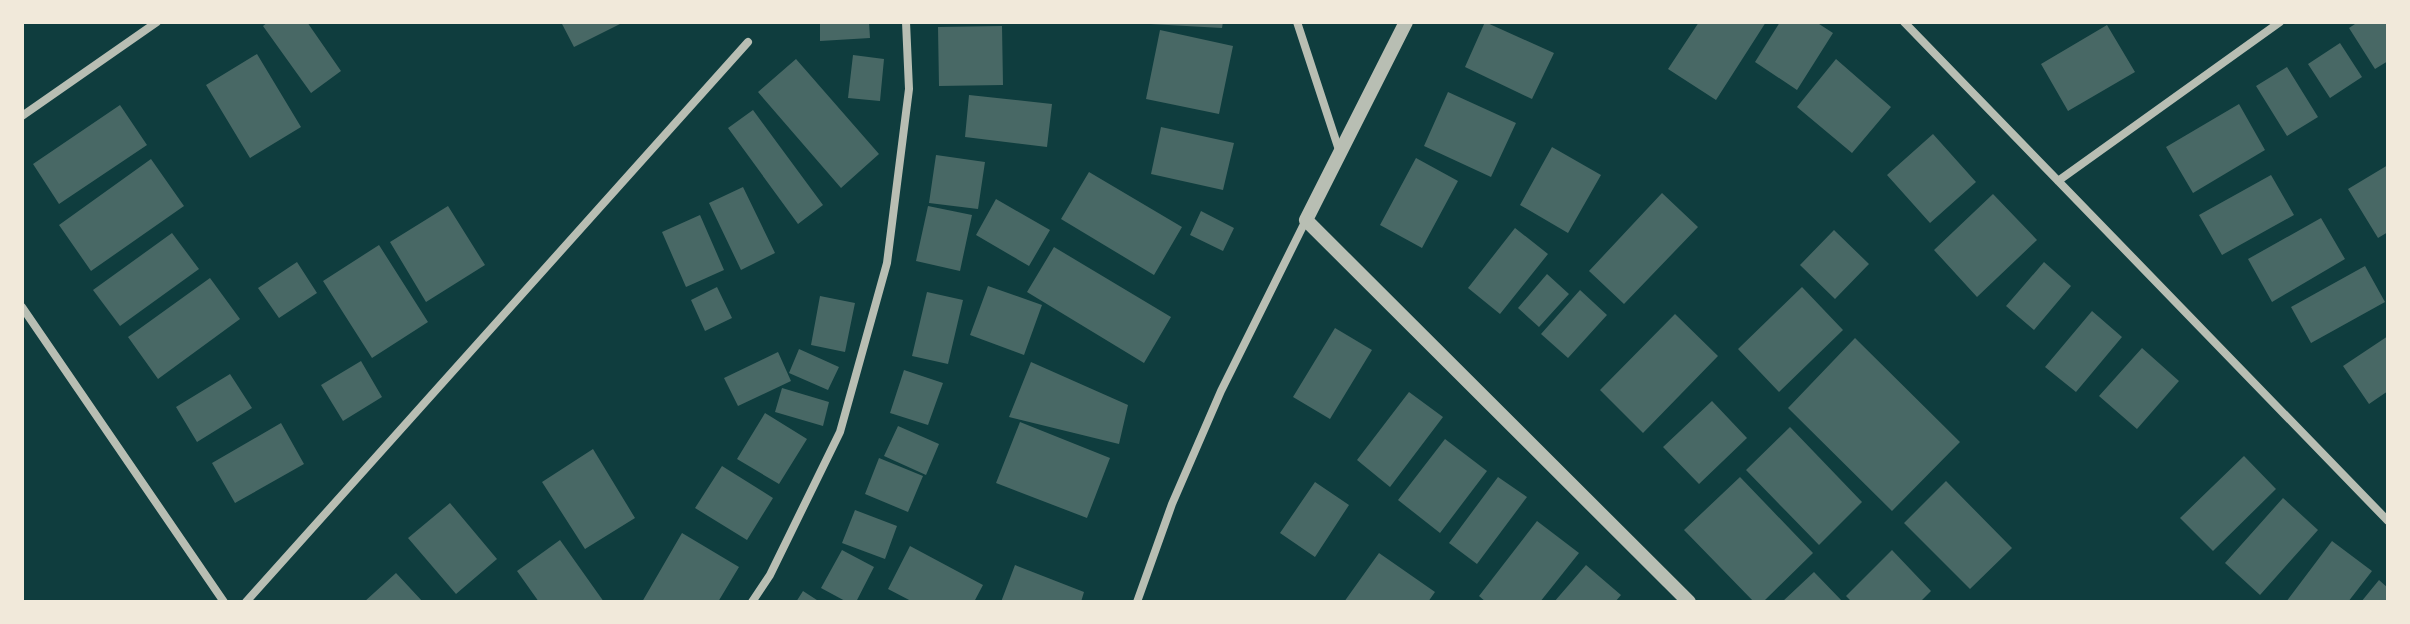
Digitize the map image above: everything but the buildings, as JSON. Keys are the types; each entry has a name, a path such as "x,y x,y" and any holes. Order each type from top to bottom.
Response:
{"street":[{"path":"22,116 157,22"},
{"path":"752,602 770,575 840,432 887,263 909,89 906,22"},
{"path":"1297,22 1340,152"},
{"path":"1137,602 1172,504 1221,391 1406,22"},
{"path":"1904,22 2388,521"},
{"path":"2058,181 2280,22"},
{"path":"246,602 748,42"},
{"path":"1306,220 1689,602"},
{"path":"22,307 224,602"}]}
